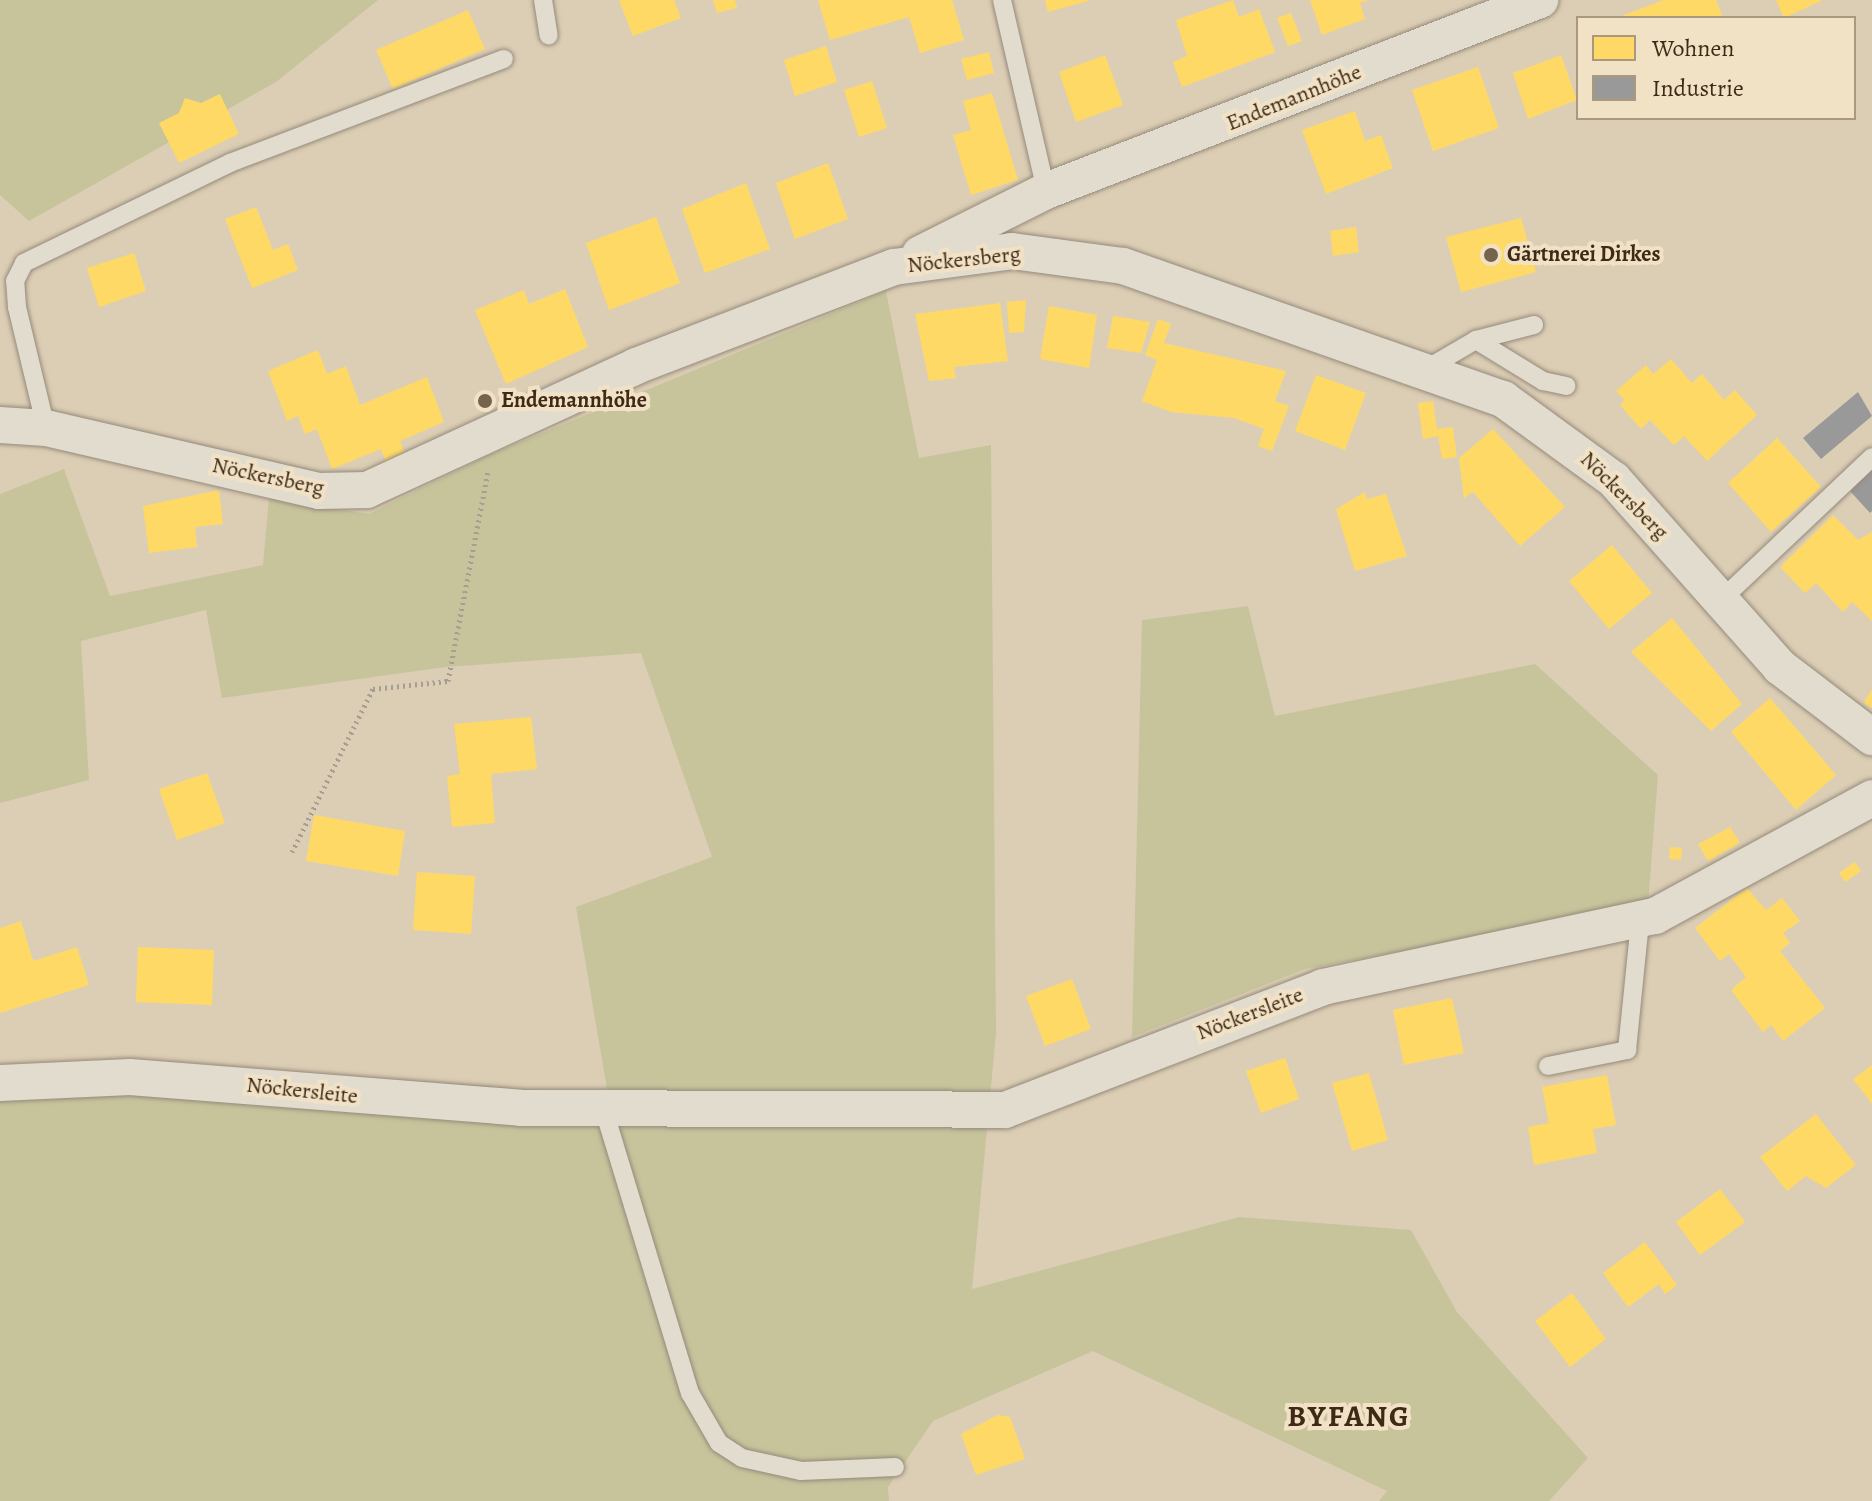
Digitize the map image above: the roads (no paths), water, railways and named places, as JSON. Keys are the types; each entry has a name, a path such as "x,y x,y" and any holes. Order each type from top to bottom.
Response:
{"street":[{"name":"Endemannhöhe","path":"894,267 1046,191 1540,0"},
{"name":"Nöckersberg","path":"0,425 46,428 319,491 367,490 405,478 495,429 894,267 1012,251 1123,266 1428,368 1503,399 1563,437 1614,480 1780,667 1872,737"},
{"name":"Nöckersleite","path":"0,1083 130,1077 451,1106 1005,1110 1323,987 1640,921 1872,798"}],"lane":[{"path":"543,0 549,36"},
{"path":"1002,0 1046,191"},
{"path":"46,428 17,307 15,281 24,263 230,163 504,59"},
{"path":"1428,368 1476,340 1534,325"},
{"path":"1476,340 1543,381 1566,386"},
{"path":"1721,600 1872,457"},
{"path":"1548,1066 1627,1050 1640,921"},
{"path":"603,1107 690,1393 719,1443 742,1458 801,1471 895,1467"}],"place":[{"name":"Gärtnerei Dirkes","path":"1491,255"},
{"name":"Endemannhöhe","path":"485,401"}],"district":[{"name":"BYFANG","path":"1349,1416"}]}
